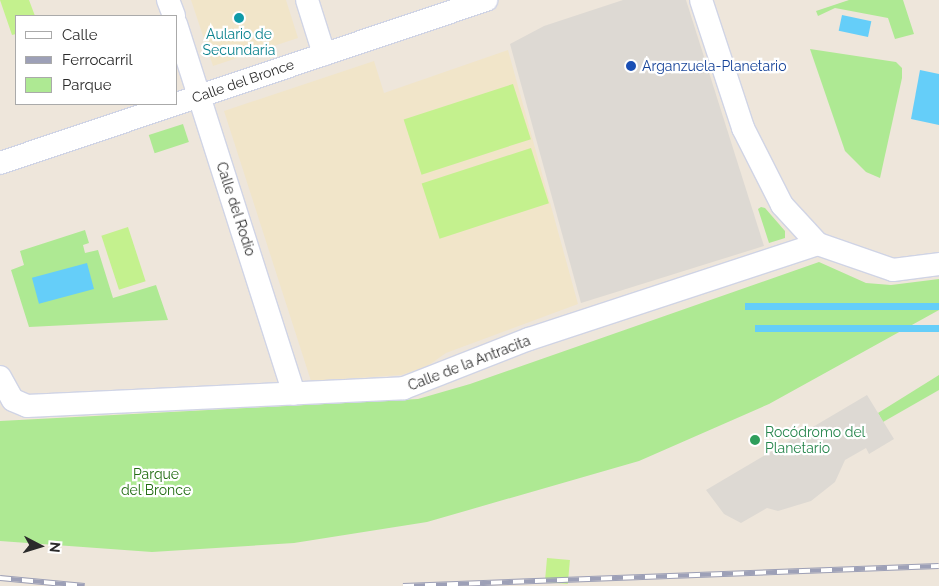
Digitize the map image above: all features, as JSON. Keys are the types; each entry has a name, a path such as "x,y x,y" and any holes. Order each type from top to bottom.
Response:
{"street":[{"path":"168,0 174,15"},
{"path":"307,0 324,54"},
{"name":"Calle del Bronce","path":"178,103 486,0"},
{"path":"701,0 743,128 782,205 818,244 893,270 939,264"},
{"name":"Calle del Rodio","path":"178,30 294,394"},
{"name":"Calle del Bronce","path":"0,163 173,105"},
{"name":"Calle de la Antracita","path":"0,377 13,400 27,406 404,388 529,339 818,244"}],"shaded area":[{"path":"191,0 286,0 298,38 213,66"},
{"path":"623,0 686,0 764,246 581,303 510,44 544,26"},
{"path":"508,50 578,304 446,353 426,367 401,375 311,381 224,111 374,61 384,93"},
{"path":"867,395 894,439 869,454 866,448 845,460 835,482 811,501 778,511 767,508 741,523 724,514 706,490"}],"green space":[{"path":"0,0 29,0 35,15 15,15 15,34 12,35"},
{"path":"849,0 903,0 914,34 895,39 888,18 835,8 818,16 816,11"},
{"path":"810,49 896,62 902,68 902,78 880,178 866,172 845,151"},
{"path":"513,84 531,139 422,175 404,120"},
{"path":"183,124 189,142 155,153 149,135"},
{"path":"531,148 549,203 440,239 422,184"},
{"path":"761,207 765,208 785,231 785,238 769,243 758,209"},
{"path":"128,227 146,281 119,290 101,236"},
{"path":"85,230 89,243 83,245 85,253 98,250 113,298 156,285 168,320 29,327 11,270 24,265 20,251"},
{"name":"Parque del Bronce","path":"819,262 866,283 891,285 939,279 939,310 769,404 639,461 427,522 294,543 152,552 0,541 0,421 418,399 470,384"},
{"path":"939,375 939,390 883,422 878,413"},
{"path":"547,558 570,560 568,584 545,582"}],"water":[{"path":"842,15 871,21 868,37 839,31"},
{"path":"920,70 939,74 939,125 911,119"},
{"path":"87,263 94,289 39,304 32,278"},
{"path":"745,303 939,303 939,310 745,310"},
{"path":"755,325 939,325 939,332 755,332"}],"railway":[{"path":"403,586 939,566"},
{"path":"0,578 85,586"}],"place":[{"name":"Aulario de Secundaria","path":"239,18"},
{"name":"Arganzuela-Planetario","path":"631,66"},
{"name":"Rocódromo del Planetario","path":"755,440"}]}
